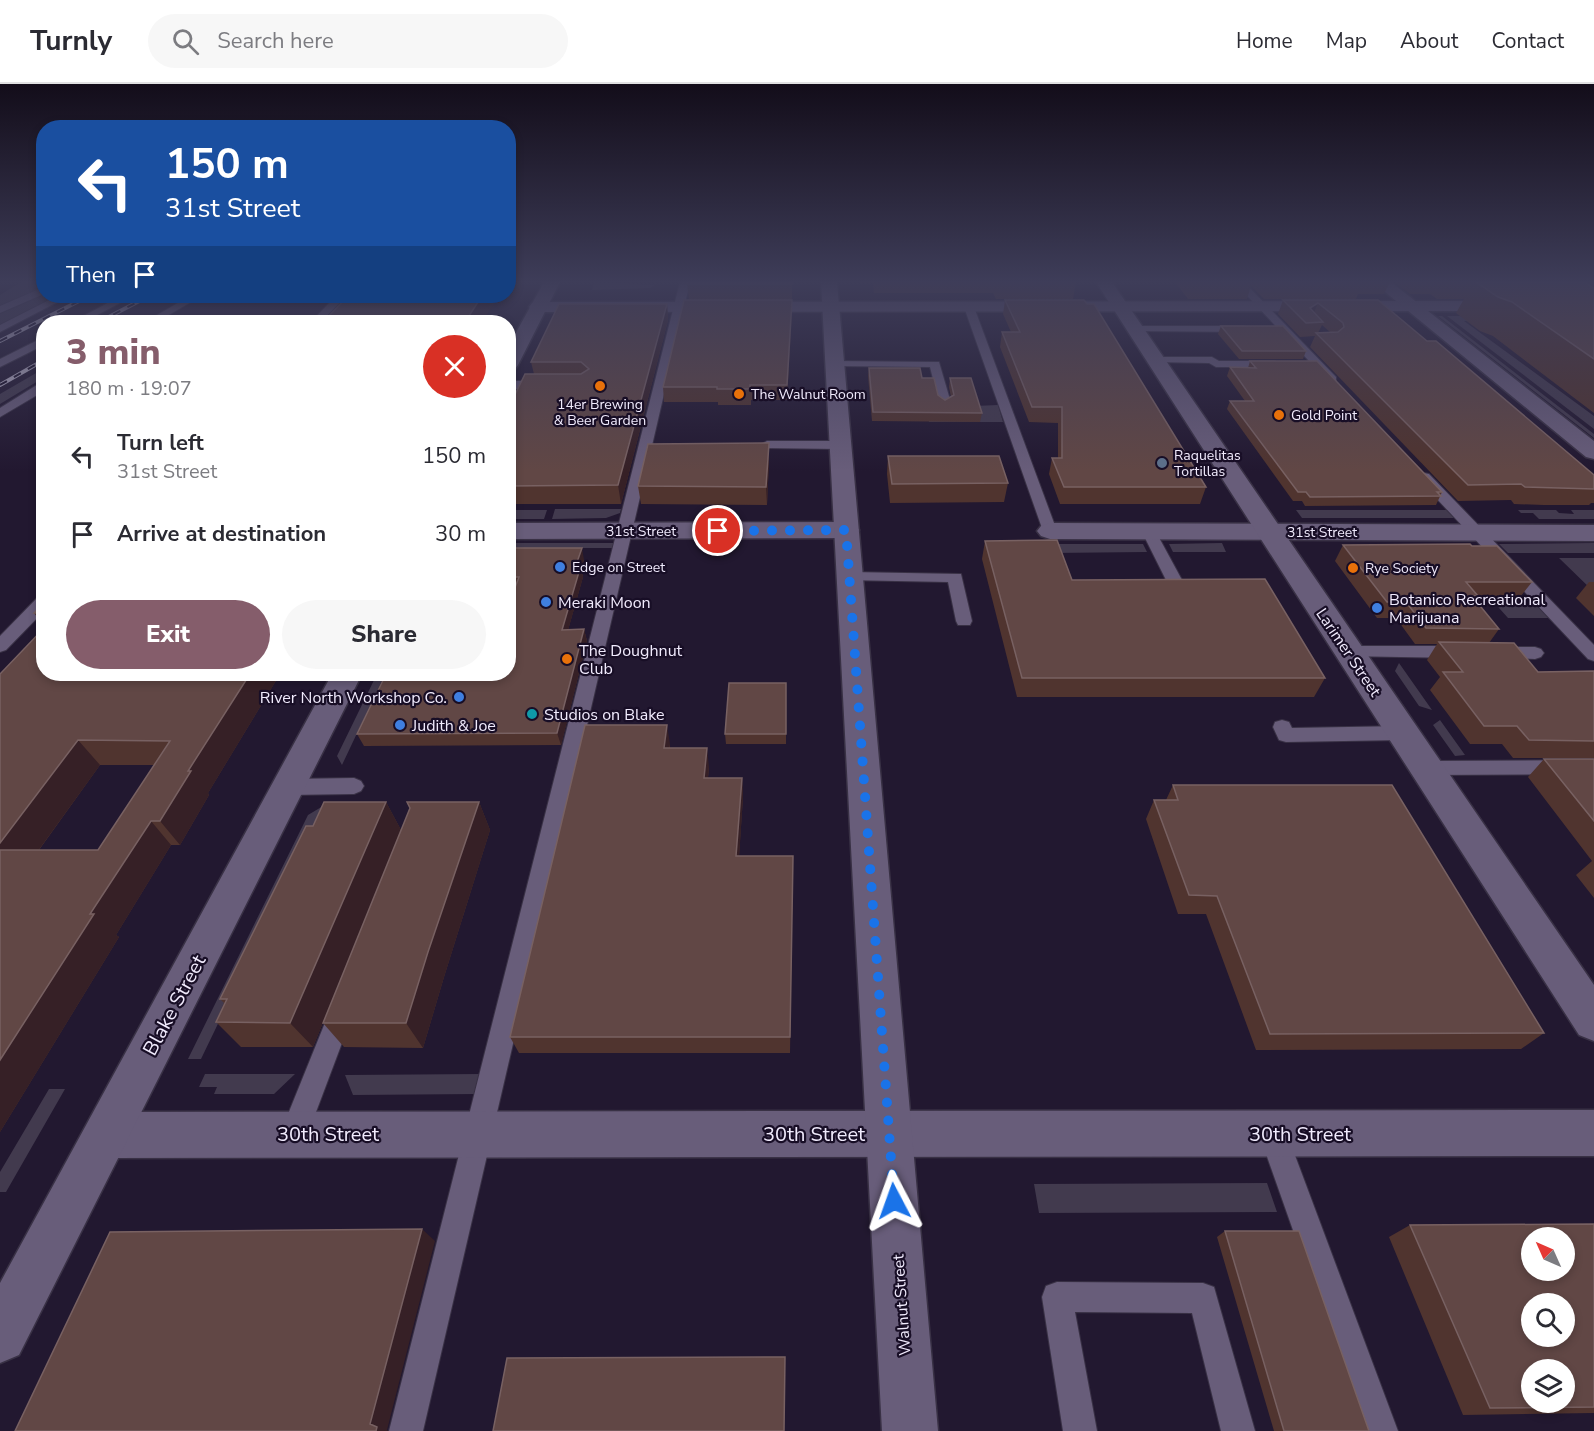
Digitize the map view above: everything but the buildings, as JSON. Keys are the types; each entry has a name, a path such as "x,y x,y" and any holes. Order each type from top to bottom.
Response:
{"street":[{"name":"Walnut Street","path":"833,345 910,1431"},
{"name":"Larimer Street","path":"1146,345 1594,1021"},
{"path":"1460,345 1594,452"},
{"name":"31st Street","path":"516,531 846,530"},
{"name":"31st Street","path":"1050,531 1594,533"},
{"name":"Blake Street","path":"0,1336 343,681"},
{"name":"30th Street","path":"106,1135 1594,1133"}],"lane":[{"path":"0,364 35,345"},
{"path":"406,1431 669,345"},
{"path":"983,345 1050,531"},
{"path":"1303,345 1312,364 1341,389"},
{"path":"1156,360 1212,360 1216,364 1283,364"},
{"path":"834,364 935,364 945,403"},
{"path":"516,385 563,385"},
{"path":"0,413 36,391"},
{"path":"766,445 840,445"},
{"path":"1413,465 1594,655"},
{"path":"1149,532 1174,580"},
{"path":"850,577 955,577 964,621"},
{"path":"0,646 36,609"},
{"path":"1349,652 1535,653"},
{"path":"1282,727 1286,735 1403,733"},
{"path":"1426,768 1594,766"},
{"path":"288,787 354,786"},
{"path":"294,1134 350,991"},
{"path":"1274,1134 1381,1431"},
{"path":"1080,1431 1058,1297 1203,1298 1238,1431"}],"shaded area":[{"path":"1475,345 1479,345 1594,434 1594,438"},
{"path":"1485,345 1497,345 1594,416 1594,429"},
{"path":"36,373 36,382 0,404 0,394"},
{"path":"998,405 1003,422 929,422 926,408"},
{"path":"555,509 621,509 620,513 606,518 552,519"},
{"path":"516,510 547,510 544,519 516,519"},
{"path":"1296,510 1449,510 1456,518 1302,518"},
{"path":"1518,510 1556,510 1559,513 1574,514 1571,510 1594,510 1594,519 1539,519 1533,513 1521,513"},
{"path":"516,543 615,543 613,548 516,548"},
{"path":"1222,543 1226,552 1173,552 1169,544"},
{"path":"1594,543 1594,553 1508,553 1499,544"},
{"path":"1048,544 1143,544 1147,552 1051,553"},
{"path":"1559,558 1594,558 1594,592"},
{"path":"1491,599 1532,599 1549,618 1508,618"},
{"path":"1399,663 1432,710 1419,706 1395,671"},
{"path":"374,681 382,681 342,765 337,756"},
{"path":"1440,720 1465,755 1455,756 1433,725"},
{"path":"323,806 201,1059 188,1059 308,815"},
{"path":"205,1074 295,1074 274,1094 214,1094 217,1087 199,1087"},
{"path":"481,1074 477,1094 353,1095 345,1075"},
{"path":"49,1089 65,1089 6,1192 0,1192 0,1172"},
{"path":"1267,1183 1277,1212 1039,1213 1034,1184"}],"railway":[{"path":"0,385 36,365"}],"place":[{"name":"14er Brewing & Beer Garden","path":"600,386"},
{"name":"The Walnut Room","path":"739,394"},
{"name":"Gold Point","path":"1279,415"},
{"name":"Raquelitas Tortillas","path":"1162,463"},
{"name":"Edge on Street","path":"560,567"},
{"name":"Rye Society","path":"1353,568"},
{"name":"Meraki Moon","path":"546,602"},
{"name":"Botanico Recreational Marijuana","path":"1377,608"},
{"name":"The Doughnut Club","path":"567,659"},
{"name":"River North Workshop Co.","path":"459,697"},
{"name":"Studios on Blake","path":"532,714"},
{"name":"Judith & Joe","path":"400,725"}],"route":[{"path":"718,531 846,530 894,1201"}]}
